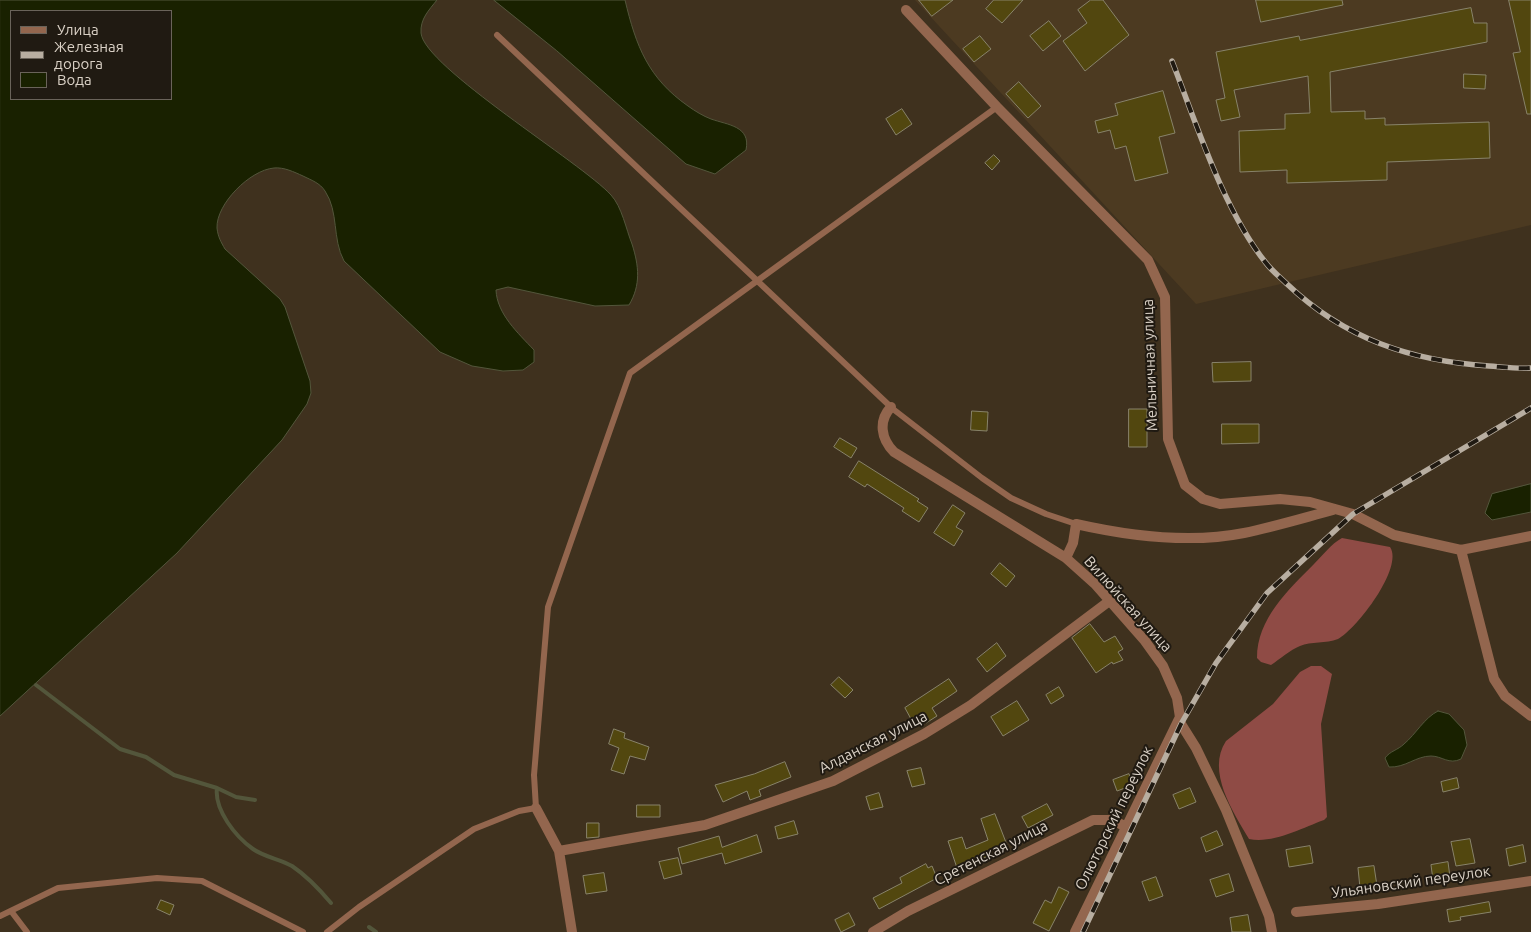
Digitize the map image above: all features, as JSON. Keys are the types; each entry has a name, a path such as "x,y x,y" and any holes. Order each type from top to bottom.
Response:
{"street":[{"name":"Мельничная улица","path":"906,10 997,107 1148,260 1165,297 1168,438 1185,486 1203,499 1220,504 1280,499 1310,502 1353,514 1394,535 1461,550 1531,536"},
{"name":"Вилюйская улица","path":"891,407 884,416 882,432 886,443 894,452 1066,558 1095,584 1108,602 1145,641 1163,666 1177,698 1181,724 1196,748 1226,810 1269,916 1272,932"},
{"path":"1066,558 1073,543 1076,524 1119,534 1207,538 1243,533 1334,510"},
{"path":"1461,550 1494,680 1505,696 1531,716"},
{"name":"Алданская улица","path":"559,851 705,825 833,780 924,734 971,704 1108,602"},
{"name":"Олюторский переулок","path":"1075,932 1180,717"},
{"path":"536,808 559,851 572,932"},
{"name":"Сретенская улица","path":"873,932 908,911 1093,820 1113,820 1126,827"},
{"name":"Ульяновский переулок","path":"1296,912 1378,904 1531,881"}],"lane":[{"path":"497,35 891,407 982,478 1012,498 1046,514 1076,524"},
{"path":"327,932 359,907 474,829 519,811 536,808 534,775 548,607 630,373 997,107"},
{"path":"0,916 58,888 157,878 202,881 303,932"},
{"path":"11,911 27,932"}],"shaded area":[{"path":"915,0 1531,0 1531,225 1196,304"},
{"path":"1342,538 1390,547 1393,556 1390,568 1385,582 1376,597 1356,623 1338,639 1300,646 1271,665 1261,662 1257,658 1258,644 1268,618 1294,584 1334,543"},
{"path":"1311,666 1321,666 1332,674 1321,724 1327,817 1297,831 1277,837 1258,840 1249,839 1229,804 1224,791 1220,778 1219,765 1221,753 1226,741 1273,704 1300,672"}],"water":[{"path":"0,0 437,0 426,15 421,28 421,33 429,48 448,68 475,91 595,180 615,200 621,212 636,260 638,275 633,298 629,305 595,306 508,287 496,290 500,307 509,323 534,350 534,362 523,370 503,371 472,366 440,352 344,261 340,253 332,208 321,186 303,176 281,168 265,170 255,175 228,199 218,219 218,234 225,249 280,299 285,307 310,381 311,393 307,404 282,440 177,553 0,716"},
{"path":"494,0 625,0 639,46 653,72 674,95 688,106 711,119 731,125 742,131 747,142 746,150 715,174 686,164 557,51"},
{"path":"1531,484 1531,512 1492,520 1485,513 1492,494"},
{"path":"1438,711 1449,714 1464,730 1467,745 1461,759 1449,761 1431,756 1400,766 1389,767 1385,758 1404,744 1428,718"}],"building":[{"path":"919,0 953,0 932,16"},
{"path":"994,0 1023,0 1002,23 986,9"},
{"path":"1091,0 1103,0 1129,35 1085,71 1063,41 1087,23 1078,10"},
{"path":"1256,0 1342,0 1343,5 1261,22"},
{"path":"1509,0 1531,0 1531,114 1527,114 1513,53 1520,52"},
{"path":"1471,8 1474,23 1487,23 1487,42 1330,72 1331,112 1365,111 1365,119 1385,118 1385,125 1489,122 1490,158 1387,162 1387,180 1287,183 1287,170 1240,172 1239,131 1285,129 1285,114 1310,113 1308,76 1234,90 1240,117 1221,121 1216,100 1225,98 1216,52 1299,36 1300,40"},
{"path":"1049,21 1061,36 1043,51 1030,36"},
{"path":"980,36 991,49 974,62 963,49"},
{"path":"1464,74 1486,75 1485,89 1464,88"},
{"path":"1019,82 1041,106 1028,118 1006,94"},
{"path":"1163,91 1175,133 1159,137 1168,173 1135,181 1126,146 1115,149 1110,130 1098,133 1095,121 1118,115 1115,104"},
{"path":"902,109 912,124 896,135 886,119"},
{"path":"994,155 1000,161 992,170 985,163"},
{"path":"1251,362 1251,381 1213,382 1212,363"},
{"path":"1129,409 1147,409 1147,447 1129,447"},
{"path":"972,411 988,412 987,431 971,430"},
{"path":"1222,424 1259,424 1259,443 1222,444"},
{"path":"840,438 857,448 851,458 834,447"},
{"path":"859,461 919,499 917,501 928,508 919,522 902,511 904,508 867,484 865,487 849,477"},
{"path":"953,505 965,513 956,527 963,531 954,546 934,533"},
{"path":"1000,563 1015,576 1006,587 991,574"},
{"path":"1090,624 1104,642 1115,636 1123,649 1118,652 1123,660 1113,664 1112,662 1096,673 1072,638"},
{"path":"997,643 1006,656 987,672 977,659"},
{"path":"839,677 853,690 845,698 831,685"},
{"path":"949,679 957,691 932,708 937,716 926,723 921,716 911,719 905,708"},
{"path":"1059,687 1064,696 1051,704 1046,695"},
{"path":"1017,701 1029,720 1003,736 991,717"},
{"path":"614,729 625,733 624,738 649,747 645,760 630,756 624,774 611,770 619,748 609,744"},
{"path":"785,762 791,777 759,790 761,796 750,800 747,791 723,802 715,785 754,774"},
{"path":"921,768 925,784 912,787 907,771"},
{"path":"1129,774 1133,785 1117,791 1113,780"},
{"path":"1457,778 1459,788 1443,792 1441,782"},
{"path":"1190,788 1196,802 1179,809 1173,795"},
{"path":"879,793 883,807 870,810 866,797"},
{"path":"1047,804 1053,815 1028,828 1022,817"},
{"path":"637,805 660,805 660,817 637,817"},
{"path":"995,814 1007,845 987,852 989,856 957,868 948,841 962,837 966,849 988,840 981,819"},
{"path":"794,821 798,834 778,839 775,827"},
{"path":"587,823 599,823 599,837 587,838"},
{"path":"1217,831 1223,845 1206,852 1201,838"},
{"path":"757,835 762,852 725,864 722,853 682,864 678,848 719,836 722,847"},
{"path":"1470,839 1475,863 1456,866 1451,842"},
{"path":"1523,845 1526,862 1509,866 1506,849"},
{"path":"1310,846 1313,863 1289,867 1286,850"},
{"path":"678,858 682,874 664,879 659,862"},
{"path":"1448,862 1450,877 1433,880 1431,865"},
{"path":"926,864 928,868 932,866 937,878 879,909 873,898 902,883 900,878"},
{"path":"1374,866 1377,886 1360,888 1358,868"},
{"path":"604,873 607,891 586,894 583,876"},
{"path":"1229,874 1234,891 1216,897 1210,880"},
{"path":"1156,877 1163,896 1149,901 1142,882"},
{"path":"1059,887 1069,892 1049,931 1033,923 1045,900 1051,903"},
{"path":"161,900 174,905 170,915 157,909"},
{"path":"1489,902 1491,912 1460,917 1461,920 1449,922 1447,910"},
{"path":"849,913 855,925 841,932 835,920"},
{"path":"1248,915 1251,932 1232,932 1230,918"}],"waterway":[{"path":"36,685 120,749 146,757 174,775 217,788 236,797 255,800"},
{"path":"217,788 219,805 223,814 240,838 257,852 298,870 331,903"},
{"path":"369,927 376,932"}],"railway":[{"path":"1172,61 1212,166 1237,218 1268,266 1309,303 1356,333 1380,344 1406,352 1460,363 1531,368"},
{"path":"1083,932 1181,724 1216,663 1267,593 1353,514 1531,408"}]}
